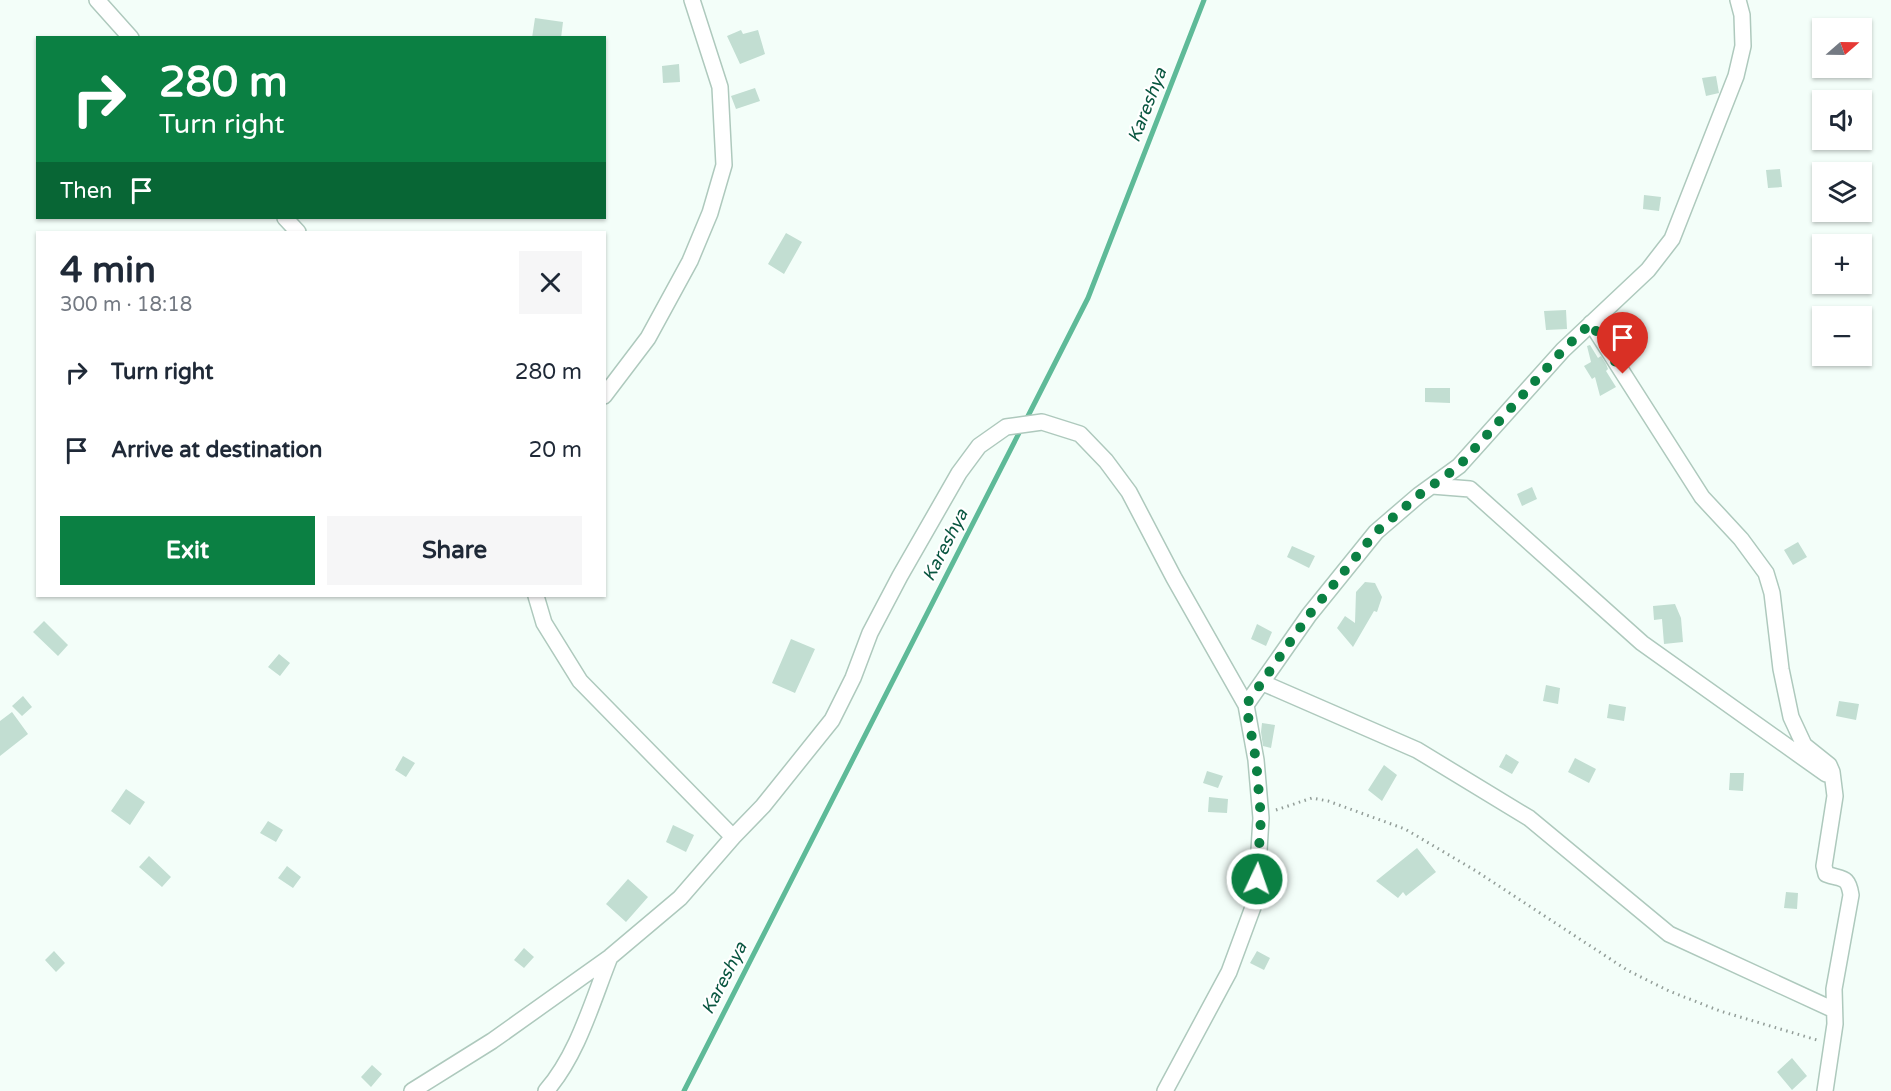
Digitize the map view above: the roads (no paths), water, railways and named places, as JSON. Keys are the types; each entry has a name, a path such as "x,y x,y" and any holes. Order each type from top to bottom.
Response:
{"street":[{"path":"97,0 129,36"},
{"path":"606,393 648,338 690,261 710,213 724,165 720,87 692,0"},
{"path":"1246,705 1309,615 1376,532 1459,466 1563,350 1648,270 1672,239 1736,76 1743,46 1742,15 1738,0"},
{"path":"286,219 297,231"},
{"path":"1591,323 1702,497 1741,538 1766,573 1772,593 1781,669 1791,717 1804,745 1829,765 1835,796 1824,866 1826,874 1845,879 1850,884 1851,895 1834,989 1833,1045 1825,1091"},
{"path":"412,1091 492,1041 610,957 680,898 763,806 832,720 853,678 870,633 959,473 979,446 1006,427 1042,422 1080,434 1106,461 1129,492 1174,578 1246,705 1256,760 1261,818 1256,899 1229,972 1166,1091"},
{"path":"1432,486 1470,489 1642,643 1833,779"},
{"path":"536,597 544,623 580,681 733,837"},
{"path":"1263,683 1417,750 1529,818 1669,934 1834,1010"},
{"path":"546,1091 559,1076 570,1055 610,957"}],"waterway":[{"name":"Kareshya","path":"1026,420 1088,298 1204,0"},
{"name":"Kareshya","path":"684,1091 1021,429"}]}
